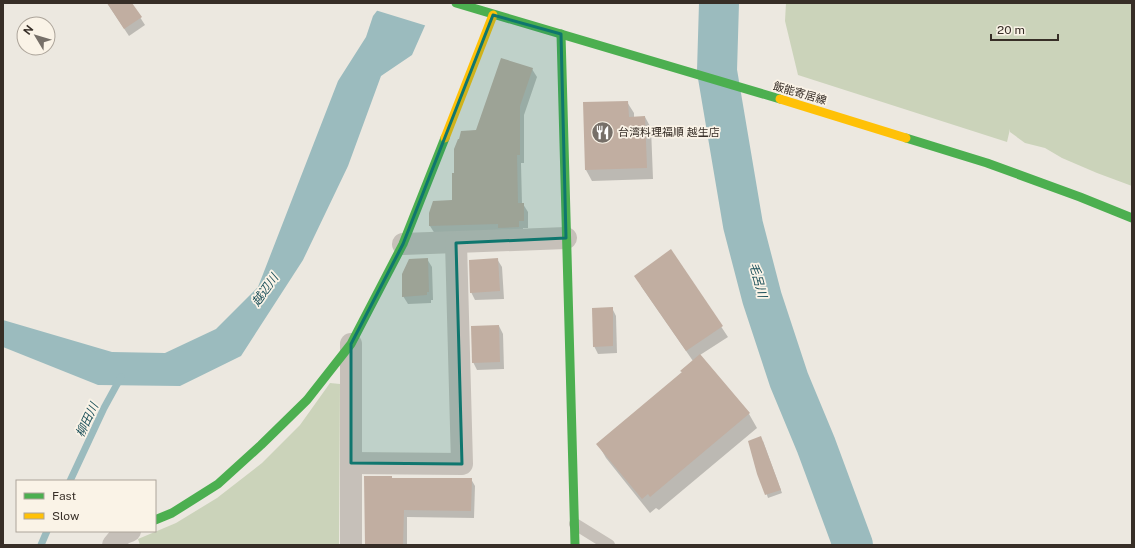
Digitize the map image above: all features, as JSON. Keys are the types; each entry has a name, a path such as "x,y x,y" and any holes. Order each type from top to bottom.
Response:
{"street":[{"name":"飯能寄居線","path":"456,3 769,96 986,163 1080,197 1132,218"},
{"path":"156,520 172,513 218,484 307,400 351,344 403,244 493,15"},
{"path":"560,34 575,545"},
{"path":"403,244 566,238"},
{"path":"351,463 462,464 456,243"},
{"path":"351,344 351,545"},
{"path":"113,545 122,534 127,532"}],"lane":[{"path":"575,524 609,545"}],"highlighted area":[{"path":"493,15 561,34 566,238 456,243 462,464 351,463 351,344 403,244"}],"green space":[{"path":"786,3 1132,3 1132,186 1062,158 1045,148 1025,143 1010,132 1010,129 1007,142 798,75 785,21"},
{"path":"330,383 340,384 338,545 140,545 138,539 176,523 217,498 262,463 300,425"}],"water":[{"name":"越辺川","path":"383,3 435,3 412,55 381,76 348,166 303,260 241,356 180,386 98,385 3,347 3,320 112,352 165,353 216,329 258,287 338,81 366,37 373,16"}],"pier":[{"path":"380,3 437,3 427,26 375,10"}],"building":[{"path":"107,3 132,3 142,17 124,29"},
{"path":"501,58 533,68 520,106 520,155 517,155 518,203 524,203 524,221 519,221 519,227 498,228 498,224 429,226 429,213 433,201 452,200 454,149 461,131 476,130"},
{"path":"628,101 629,117 645,116 647,168 585,170 583,102"},
{"path":"671,249 723,326 686,351 634,276"},
{"path":"428,258 429,292 427,292 427,295 402,297 402,274 409,259"},
{"path":"498,258 500,291 470,293 469,260"},
{"path":"613,307 613,346 593,347 592,308"},
{"path":"499,325 500,362 472,363 471,326"},
{"path":"700,354 750,413 650,497 648,494 642,499 596,444 682,372 680,371"},
{"path":"761,436 781,490 765,495 757,474 748,441"},
{"path":"364,476 392,476 392,478 472,478 471,511 404,510 403,545 365,545"}],"waterway":[{"name":"毛呂川","path":"719,3 717,71 743,225 762,298 789,380 816,445 853,545"},
{"name":"柳田川","path":"70,480 104,408 121,377"},
{"name":"柳田川","path":"41,545 47,532"}],"traffic: fast":[{"path":"456,3 780,99"},
{"path":"561,34 575,545"},
{"path":"156,520 172,513 218,484 307,400 351,344 403,244 445,138"},
{"path":"906,138 987,163 1132,218"}],"traffic: slow":[{"path":"445,138 493,15"},
{"path":"780,99 906,138"}],"place":[{"name":"台湾料理福順 越生店","path":"603,132"}]}
